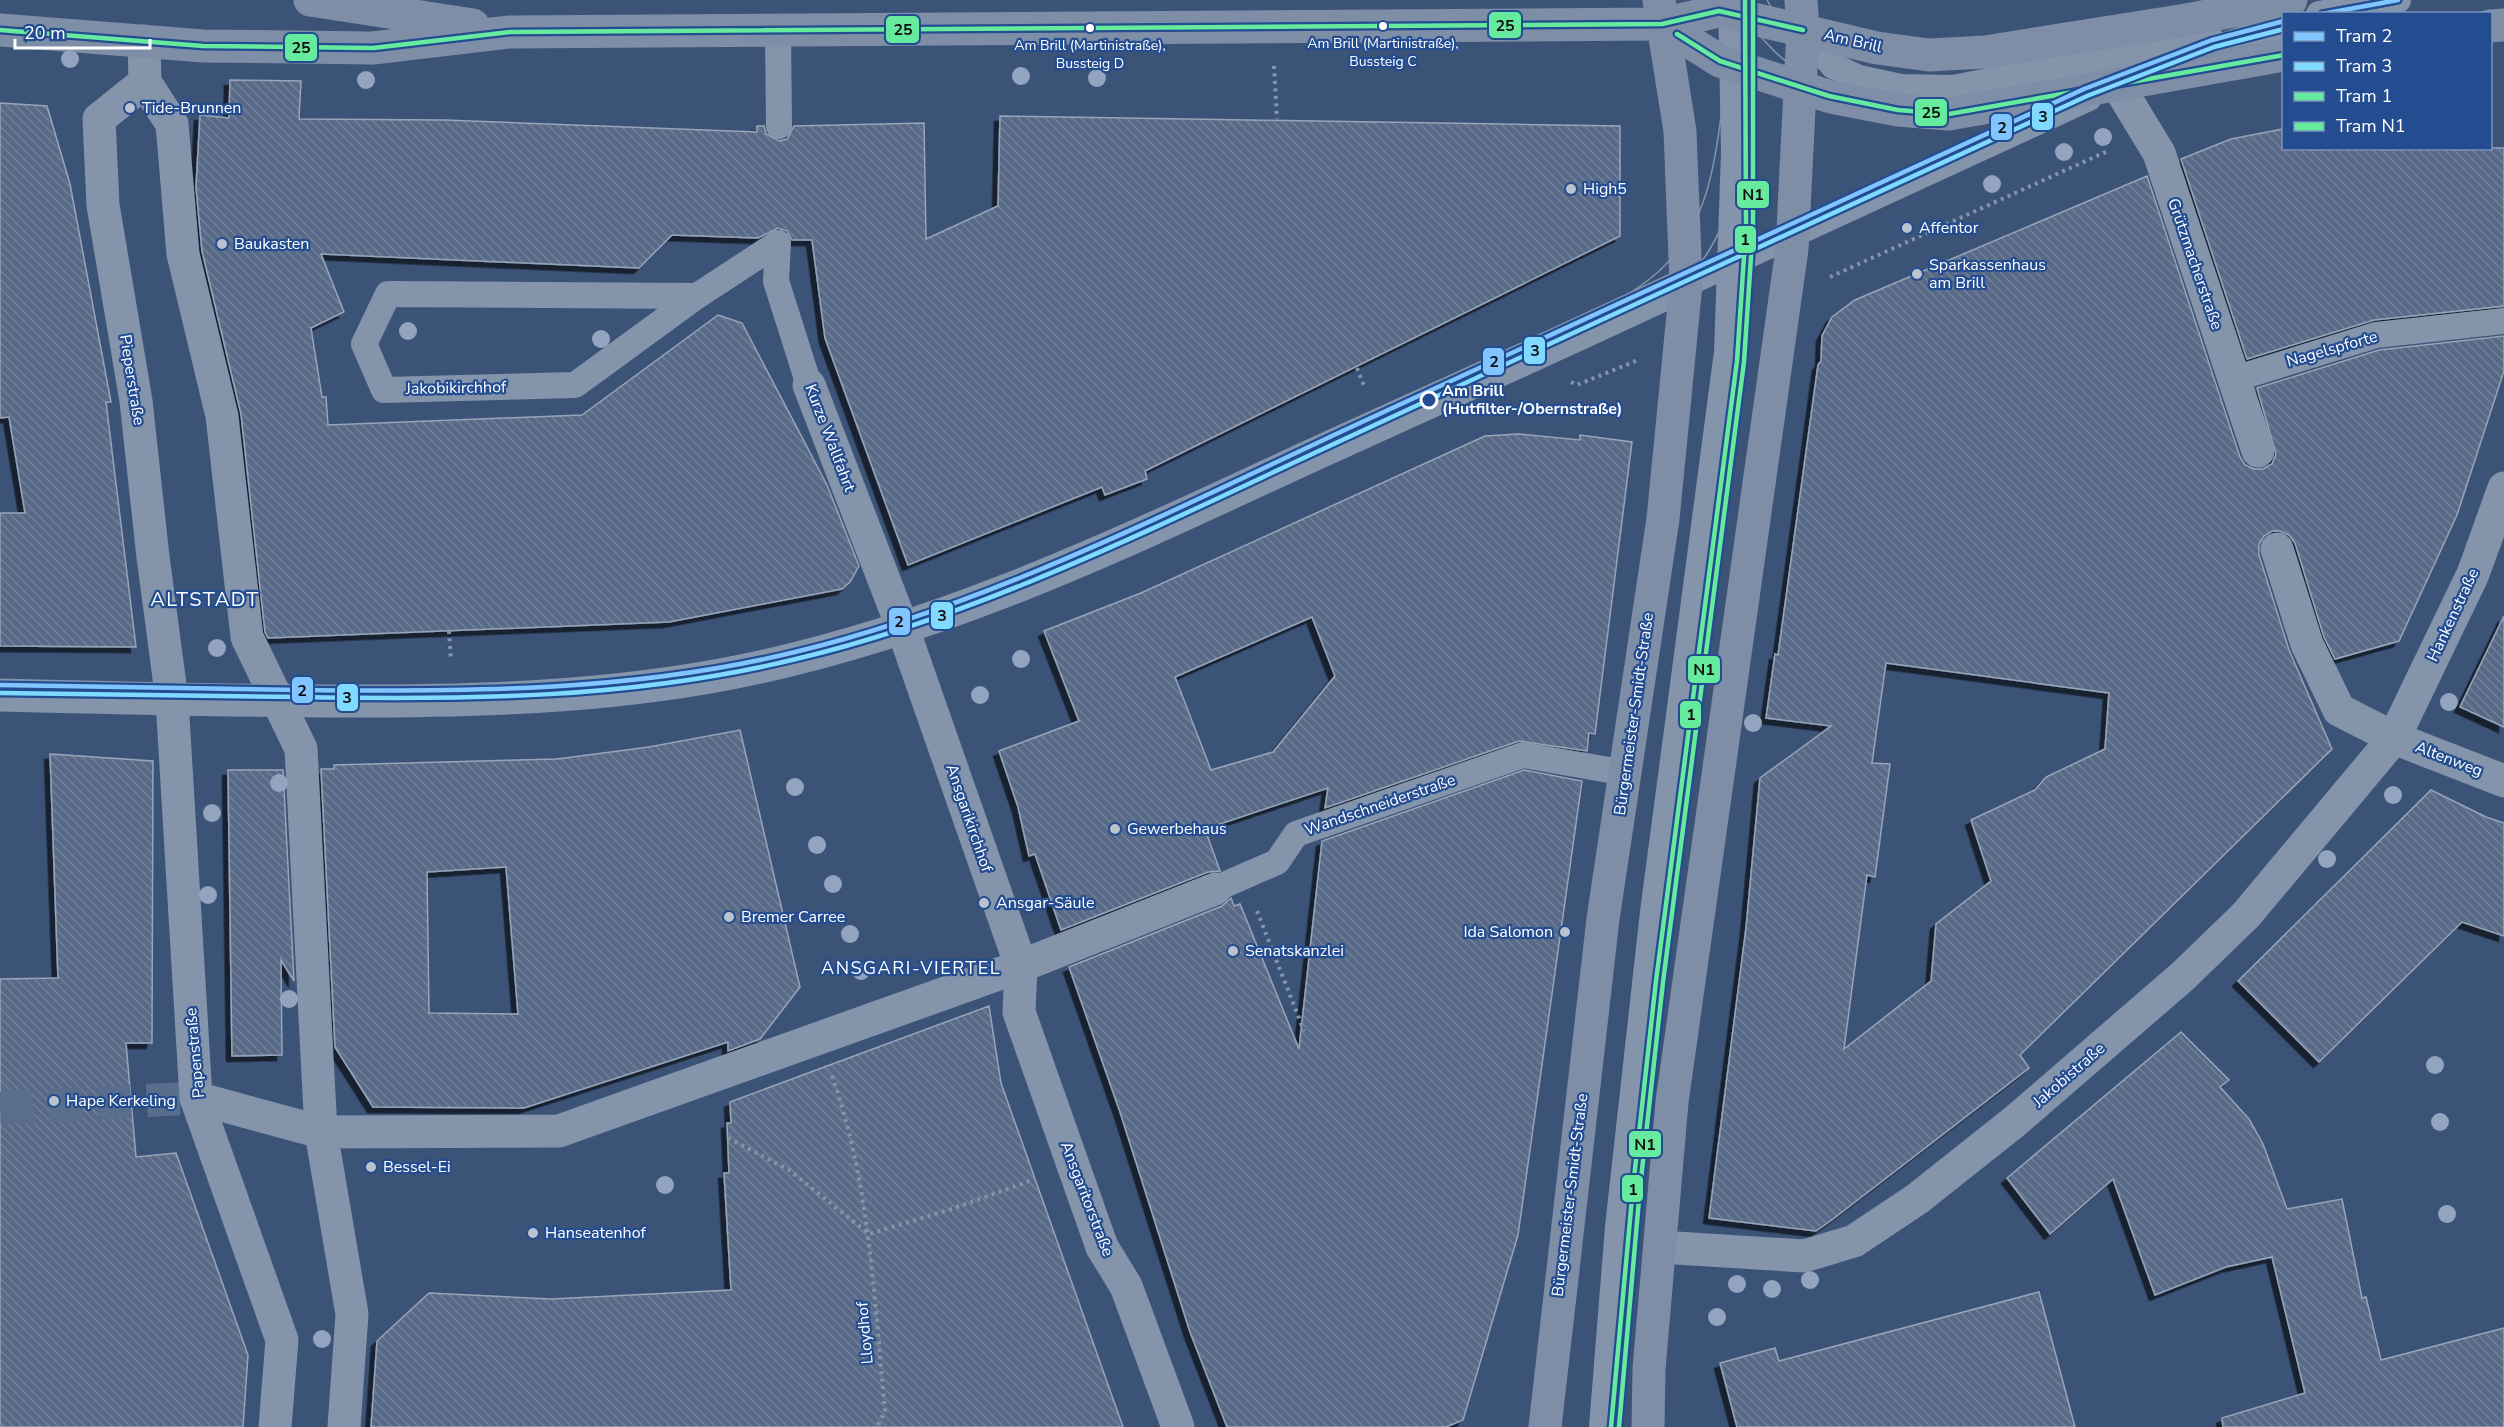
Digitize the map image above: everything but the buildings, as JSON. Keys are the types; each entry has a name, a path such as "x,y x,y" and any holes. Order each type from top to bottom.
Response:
{"main road":[{"path":"310,0 510,32"},
{"name":"Am Brill","path":"510,32 778,32 1271,26 1719,11 1731,7 1802,15 1877,48 1929,55 1985,52 2186,20 2291,0"},
{"path":"1661,12 1720,61 1831,97 1898,110 1949,114 2282,55"},
{"name":"Bürgermeister-Smidt-Straße","path":"1541,1424 1599,955 1663,519 1686,284 1680,131 1661,12"},
{"path":"1648,1427 1649,1369 1672,1102 1793,236 1802,15"},
{"path":"0,30 203,46 373,48 510,32"}],"street":[{"path":"144,41 145,82 172,124 183,254 222,416 247,637 301,749 321,1132 352,1314 344,1427"},
{"name":"Pieperstraße","path":"145,82 99,119 103,205 136,401 172,700"},
{"name":"Grützmacherstraße","path":"2117,84 2159,153 2258,451"},
{"path":"0,695 278,701 462,701 572,696 726,674 817,654 903,629 1007,592 1109,549 1686,284"},
{"name":"Kurze Wallfahrt","path":"809,385 903,629"},
{"name":"Hankenstraße","path":"2394,738 2473,574 2504,488"},
{"path":"2277,549 2307,644 2339,710 2394,738"},
{"name":"Ansgarikirchhof","path":"903,629 1021,966"},
{"name":"Papenstraße","path":"172,700 196,1098 282,1340 275,1427"},
{"name":"Jakobistraße","path":"1660,1247 1804,1256 1854,1241 1917,1199 2014,1122 2183,976 2246,915 2394,738"},
{"name":"Altenweg","path":"2394,738 2504,781"},
{"name":"Wandschneiderstraße","path":"1021,966 1230,883"},
{"path":"196,1098 321,1132 559,1131 1021,966"},
{"name":"Ansgaritorstraße","path":"1021,966 1019,1012 1102,1247 1126,1286 1178,1427"}],"lane":[{"path":"2330,12 2398,0"},
{"path":"1602,1427 1630,1118 1653,912 1727,352 1731,263 1731,7"},
{"path":"1802,15 1833,66 1859,78 1901,87 1953,88 2282,23"},
{"path":"1686,284 2117,84 2282,23"},
{"path":"778,32 779,126"},
{"name":"Jakobikirchhof","path":"697,296 388,294 364,344 384,390 575,385 697,296 778,243"},
{"name":"Kurze Wallfahrt","path":"778,243 776,280 809,385"},
{"name":"Nagelspforte","path":"2234,379 2376,334 2504,321"},
{"name":"Wandschneiderstraße","path":"1230,883 1277,862 1296,834 1523,755 1626,773"}],"path":[{"path":"1271,26 1277,119"},
{"path":"1785,295 2146,134"},
{"path":"1230,883 1304,1031"},
{"name":"Lloydhof","path":"829,1066 843,1108 868,1234 885,1412 877,1427"},
{"path":"728,1138 789,1170 868,1234 952,1209 1035,1179"}],"tunnel":[{"path":"0,1108 196,1098"}],"tram line":[{"path":"1738,0 1754,27 1774,51 1799,71 1826,87 1856,100 1887,109 1919,113 1950,114 1987,110 2265,47"},
{"name":"1","path":"1611,1427 1633,1187 1656,981 1737,361 1746,227 1745,0"},
{"name":"N1","path":"1619,1427 1640,1188 1663,982 1744,362 1753,227 1753,0"},
{"path":"1767,0 1795,39 1829,66 1868,81 1911,86 1955,85 2001,80 2267,25"},
{"name":"2","path":"2333,12 2398,0"},
{"name":"2","path":"0,685 362,691 548,687 672,675 734,665 866,633 1007,583 1077,554 2084,89 2212,40 2282,22"},
{"name":"3","path":"0,693 363,698 550,694 673,682 735,672 867,640 938,617 1009,590 1148,531 2087,96 2214,47 2282,30"},
{"path":"1573,326 1648,280 1674,255 1687,237 1705,197 1711,175 1722,108"},
{"path":"1612,331 1655,307 1682,284 1700,264 1714,243 1732,196 1746,117"}],"transit line":[{"name":"25","path":"2333,12 2398,0"},
{"name":"25","path":"0,30 203,46 373,48 510,32 1662,24 1719,11 1803,30"},
{"name":"25","path":"1677,34 1720,61 1829,96 1898,110 1949,114 2282,55"}],"place":[{"name":"Am Brill (Martinistraße), Bussteig C","path":"1383,26"},
{"name":"Am Brill (Martinistraße), Bussteig D","path":"1090,28"},
{"name":"Tide-Brunnen","path":"130,108"},
{"name":"High5","path":"1571,189"},
{"name":"Affentor","path":"1907,228"},
{"name":"Baukasten","path":"222,244"},
{"name":"Sparkassenhaus am Brill","path":"1917,274"},
{"name":"Am Brill (Hutfilter-/Obernstraße)","path":"1429,400"},
{"name":"Gewerbehaus","path":"1115,829"},
{"name":"Ansgar-Säule","path":"984,903"},
{"name":"Bremer Carree","path":"729,917"},
{"name":"Ida Salomon","path":"1565,932"},
{"name":"Senatskanzlei","path":"1233,951"},
{"name":"Hape Kerkeling","path":"54,1101"},
{"name":"Bessel-Ei","path":"371,1167"},
{"name":"Hanseatenhof","path":"533,1233"}],"district":[{"name":"ALTSTADT","path":"205,599"},
{"name":"ANSGARI-VIERTEL","path":"911,968"}]}
